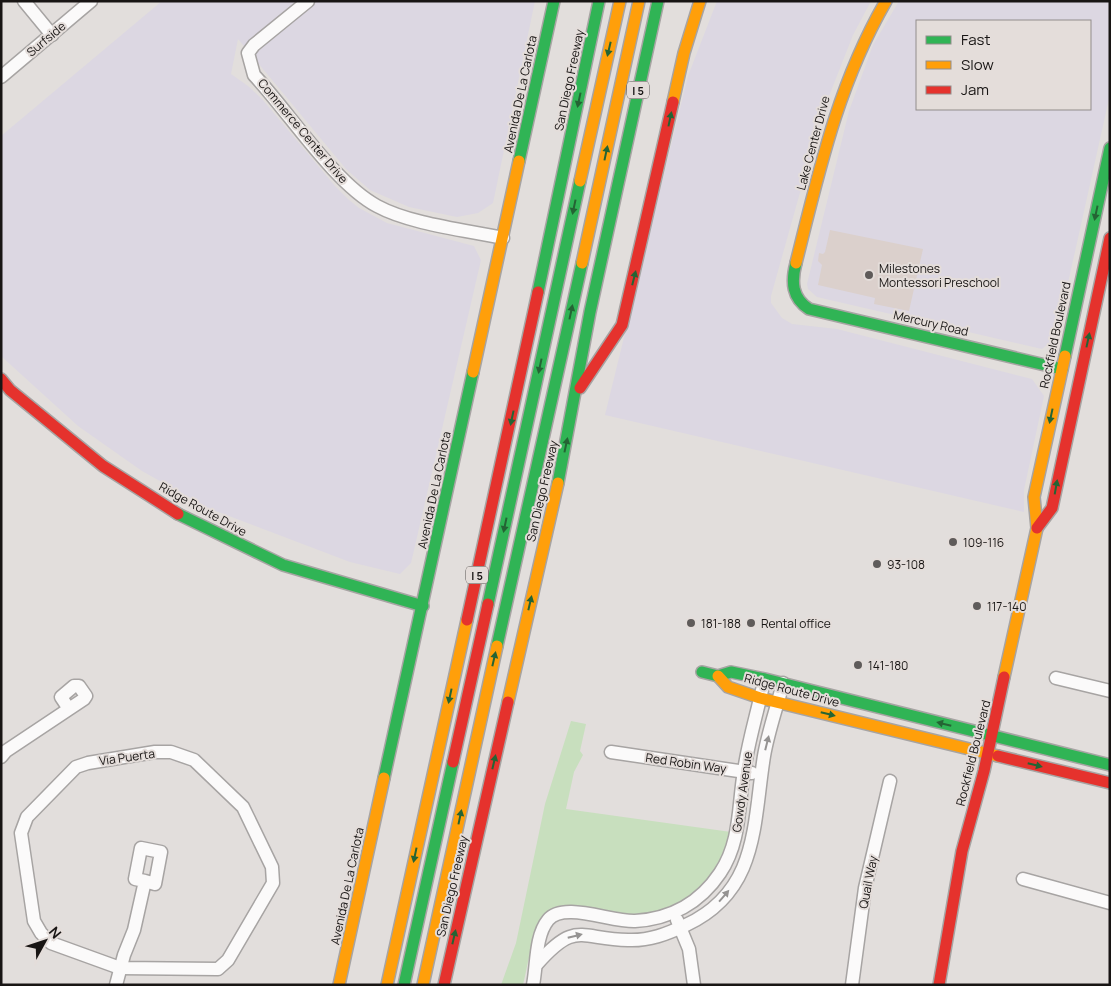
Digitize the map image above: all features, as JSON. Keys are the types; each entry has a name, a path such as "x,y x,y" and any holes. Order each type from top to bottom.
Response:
{"main road":[{"name":"Avenida De La Carlota","path":"339,985 554,1"},
{"name":"San Diego Freeway","path":"387,985 504,454 600,1"},
{"path":"404,985 620,1"},
{"path":"423,985 639,1"},
{"name":"San Diego Freeway","path":"444,985 576,394 590,312 658,1"},
{"path":"576,394 622,325 684,54 700,1"},
{"name":"Lake Center Drive","path":"797,300 792,286 793,273 833,117 856,56 886,1"},
{"name":"Rockfield Boulevard","path":"939,985 962,851 992,736 1037,528 1034,497 1110,148"},
{"name":"Rockfield Boulevard","path":"1037,528 1052,508 1110,238"},
{"name":"Mercury Road","path":"797,300 810,309 1062,369"},
{"path":"1062,369 1077,387"},
{"name":"Ridge Route Drive","path":"1,379 10,390 103,466 175,512 214,533 283,565 423,606"},
{"path":"702,672 718,676"},
{"name":"Ridge Route Drive","path":"1110,765 783,683 731,672 718,676 728,687 760,698 1110,784"}],"street":[{"path":"24,1 52,35"},
{"name":"Surfside","path":"1,77 91,1"},
{"name":"Commerce Center Drive","path":"308,1 254,45 248,53 254,75 348,184 369,201 404,217 503,238"},
{"path":"1056,678 1110,692"},
{"name":"Gowdy Avenue","path":"533,985 537,964 538,937 547,920 555,913 570,911 610,919 634,921 663,917 685,907 706,891 721,871 736,838 744,772 765,679"},
{"name":"Gowdy Avenue","path":"537,964 554,946 568,937 582,934 636,940 652,938 698,919 713,908 743,870 751,848 756,825 764,755 783,683"},
{"path":"1,756 69,709"},
{"name":"Via Puerta","path":"155,752 171,752 194,760 243,807 252,821 272,867 273,884 228,960 218,969 120,968 51,943 41,933 34,921 21,833 28,817 76,767 88,763 155,752"},
{"name":"Red Robin Way","path":"611,752 762,774"},
{"name":"Quail Way","path":"852,985 865,888 890,781"},
{"path":"1023,879 1110,903"},
{"path":"116,985 134,930 144,882"},
{"path":"674,912 689,949 694,985"}],"shaded area":[{"path":"162,1 535,1 493,203 478,213 457,217 409,207 370,190 346,169 238,39 231,74 262,99 348,199 359,208 387,223 474,246 481,260 411,563 400,574 350,562 208,508 142,471 78,426 1,356 1,136"},
{"path":"717,1 871,1 853,35 822,114 771,296 771,303 782,318 792,324 837,329 1032,379 1044,396 1024,490 1024,512 605,415 688,76"},
{"path":"899,1 1110,1 1110,94 1056,337 1042,349 817,297 808,289 807,284 849,111 873,45"},
{"name":"Milestones Montessori Preschool","path":"830,230 923,249 909,311 874,304 875,298 818,285 822,265 818,261 819,253 823,254 825,252"}],"green space":[{"path":"571,721 586,724 580,751 583,755 574,772 566,809 731,832 722,855 711,875 697,890 682,901 665,909 645,913 623,914 569,906 553,908 546,913 536,932 523,985 501,985 516,943 545,804"}],"traffic: fast":[{"path":"519,161 554,1"},
{"path":"538,292 599,1"},
{"path":"558,483 590,312 658,1"},
{"path":"1065,356 1110,148"},
{"path":"488,604 580,181"},
{"path":"497,646 582,263"},
{"path":"796,263 794,289 799,300 809,309 1062,369"},
{"path":"384,778 473,372"},
{"path":"178,514 283,565 423,606"},
{"path":"702,672 718,676 731,672 765,679 1110,765"},
{"path":"404,985 453,762"}],"traffic: slow":[{"path":"580,181 620,1"},
{"path":"582,263 639,1"},
{"path":"673,102 684,53 700,1"},
{"path":"796,263 822,162 842,96 869,32 886,1"},
{"path":"473,372 519,161"},
{"path":"1004,677 1037,528 1034,497 1065,356"},
{"path":"508,702 558,483"},
{"path":"387,985 467,620"},
{"path":"423,985 497,646"},
{"path":"718,676 728,687 760,698 998,756"},
{"path":"339,985 384,778"}],"traffic: jam":[{"path":"580,388 622,325 673,102"},
{"path":"1037,528 1052,508 1110,238"},
{"path":"467,620 538,292"},
{"path":"1,379 10,390 103,466 178,514"},
{"path":"453,762 488,604"},
{"path":"939,985 962,851 984,771 1004,677"},
{"path":"444,985 508,702"},
{"path":"998,756 1110,783"}],"place":[{"name":"Milestones Montessori Preschool","path":"869,275"},
{"name":"109-116","path":"953,542"},
{"name":"93-108","path":"877,564"},
{"name":"117-140","path":"977,606"},
{"name":"181-188","path":"691,623"},
{"name":"Rental office","path":"751,623"},
{"name":"141-180","path":"858,665"}]}
